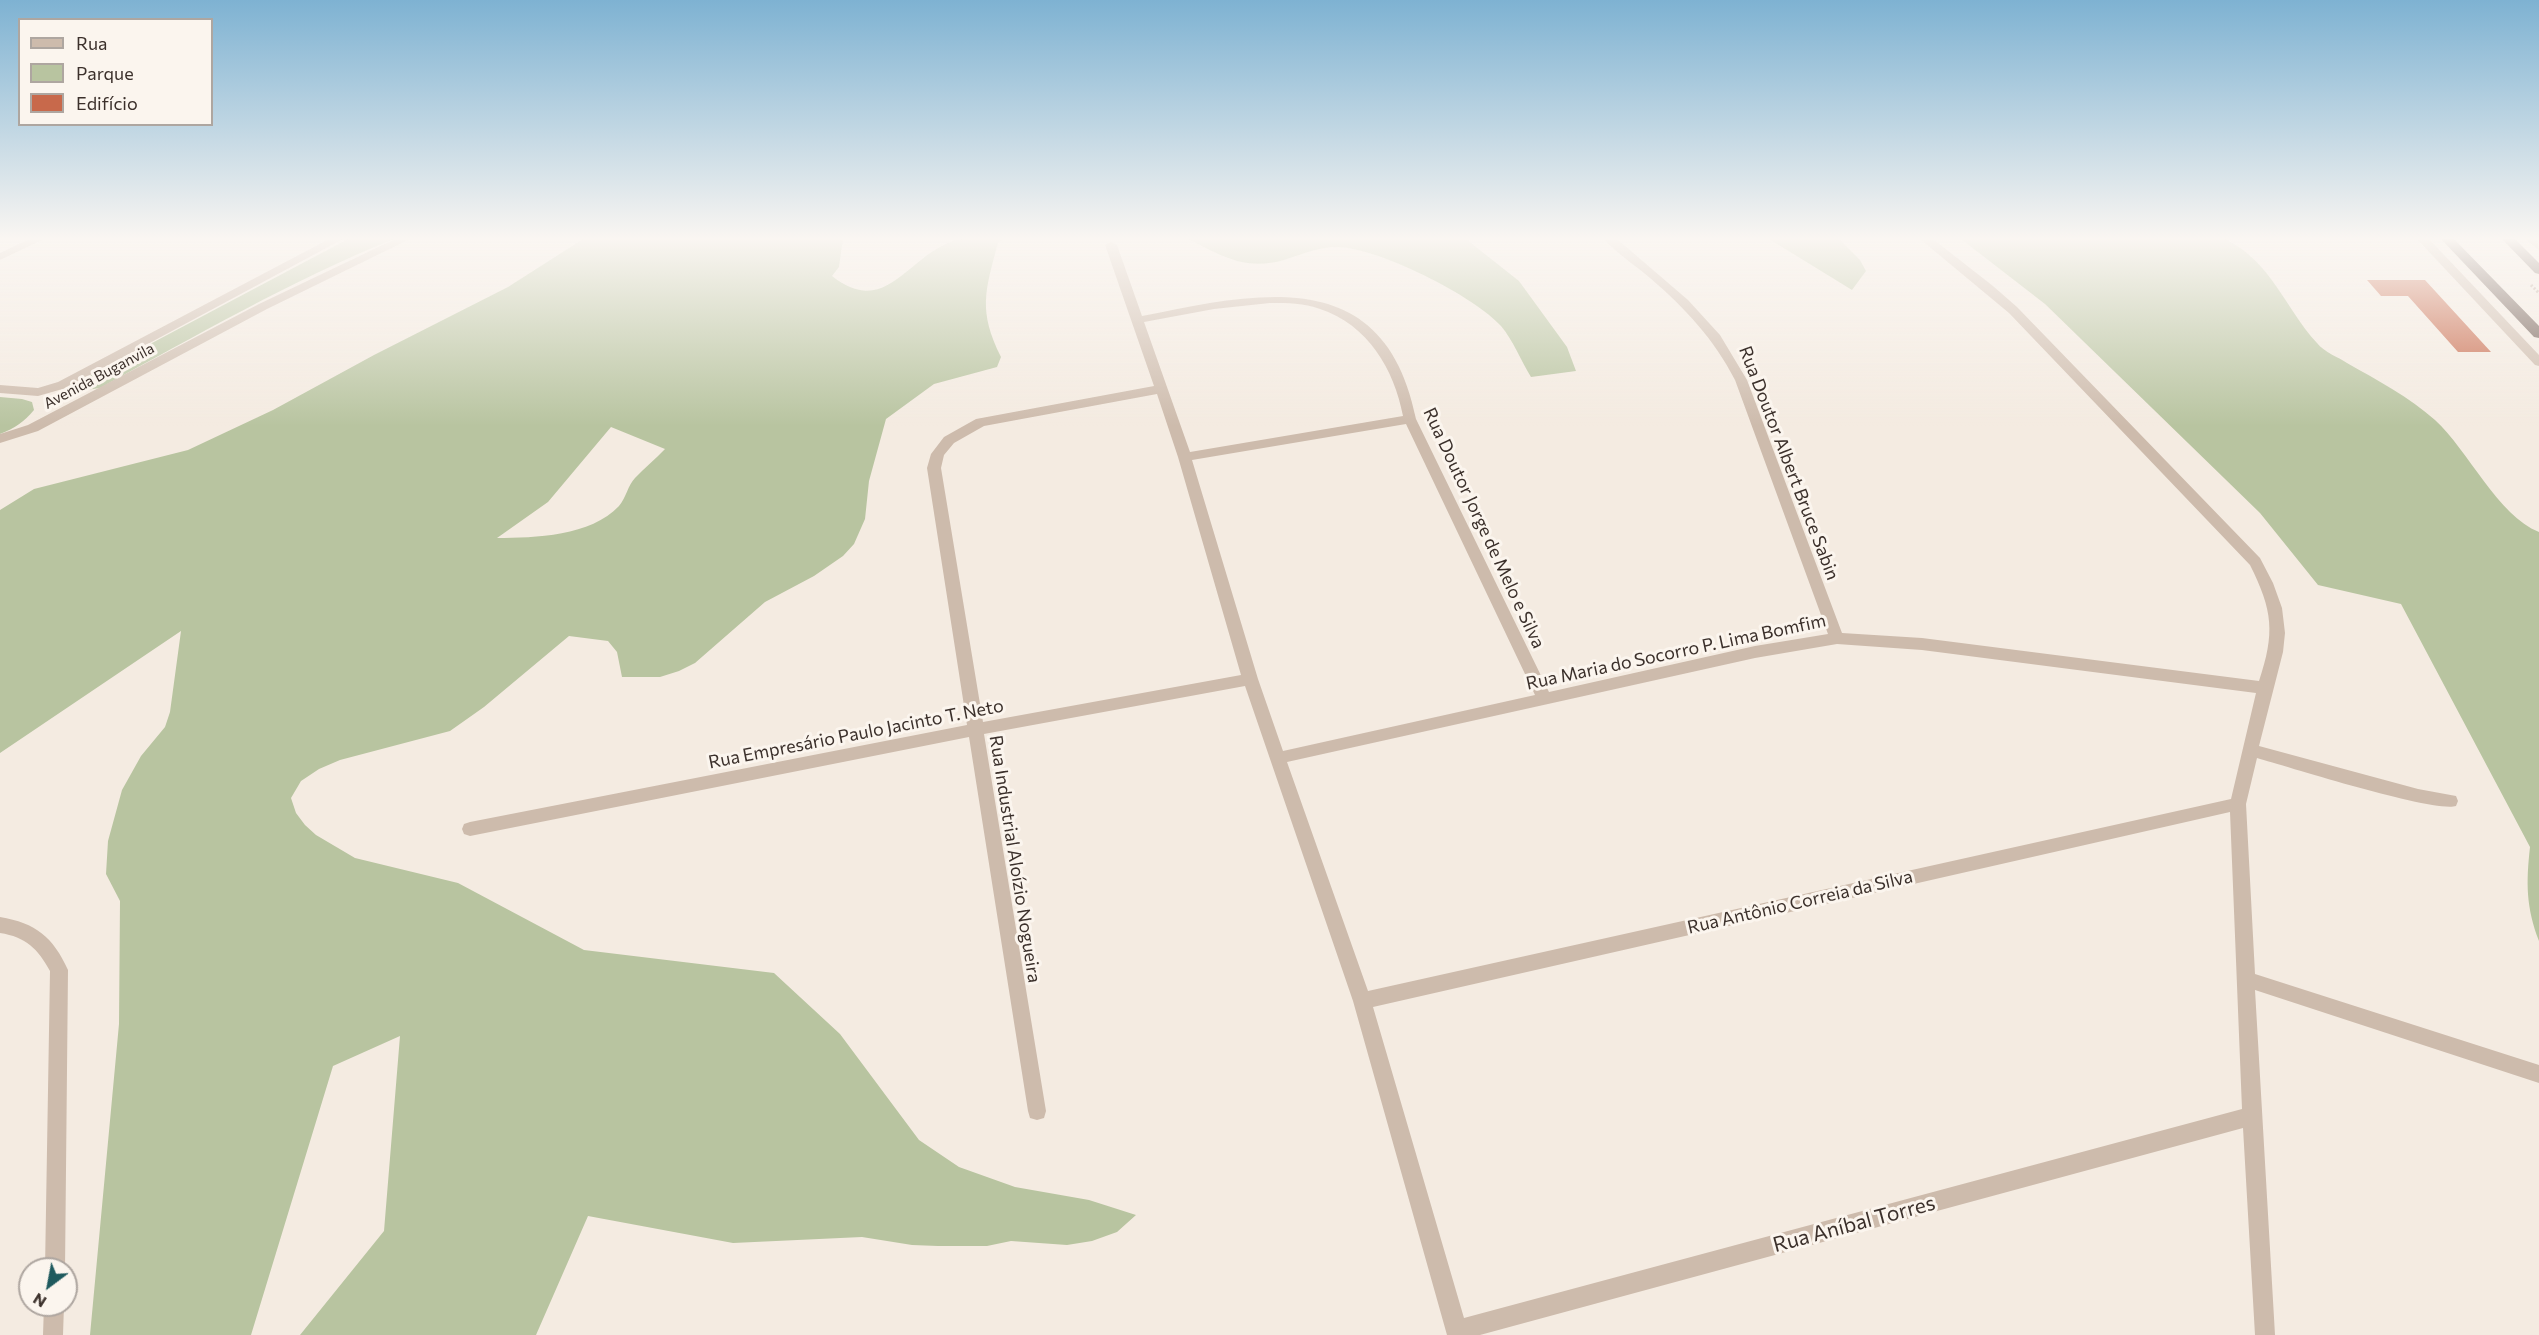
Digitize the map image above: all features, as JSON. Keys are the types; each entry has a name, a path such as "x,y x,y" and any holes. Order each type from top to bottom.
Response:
{"highway":[{"path":"2507,301 2539,334"}],"street":[{"name":"Avenida Buganvila","path":"0,389 38,392 57,387 219,301"},
{"name":"Avenida Buganvila","path":"0,440 33,428 272,301"},
{"path":"1131,301 1185,457 1251,679 1362,1000 1457,1333"},
{"name":"Rua Doutor Jorge de Melo e Silva","path":"1137,320 1248,301"},
{"name":"Rua Doutor Jorge de Melo e Silva","path":"1302,301 1344,314 1377,343 1393,365 1403,387 1410,419 1545,699"},
{"name":"Rua Doutor Albert Bruce Sabin","path":"1683,301 1697,313 1725,348 1741,380 1838,638"},
{"path":"2004,301 2255,561 2275,608 2278,633 2276,652 2265,688 2238,804 2248,980 2252,1116 2265,1335"},
{"path":"2482,301 2539,362"},
{"path":"76,377 68,384 66,388 68,393 80,396 100,393"},
{"name":"Rua Industrial Aloízio Nogueira","path":"1037,1112 934,468 938,454 949,440 981,422 1162,389"},
{"path":"33,428 46,417 51,408 47,398 38,392"},
{"path":"1185,457 1410,419"},
{"name":"Rua Maria do Socorro P. Lima Bomfim","path":"1278,758 1755,652 1838,638 1922,645 2265,688"},
{"name":"Rua Empresário Paulo Jacinto T. Neto","path":"470,829 975,730 1251,679"},
{"path":"2251,750 2418,796 2450,801"},
{"name":"Rua Antônio Correia da Silva","path":"1362,1000 2238,804"},
{"path":"0,925 17,927 43,941 58,970 55,1257"},
{"path":"2248,980 2533,1072"},
{"name":"Rua Aníbal Torres","path":"1457,1333 2252,1116"},
{"path":"53,1335 54,1317"}],"green space":[{"path":"231,301 260,301 100,388 86,390 79,385 86,378"},
{"path":"480,301 986,301 989,327 1001,357 997,367 934,384 886,419 869,481 865,519 854,544 843,556 814,576 765,602 695,663 660,677 622,677 617,652 608,641 569,636 484,707 450,731 340,760 319,769 301,781 291,798 296,813 305,825 316,835 355,858 458,883 584,950 774,973 840,1034 919,1140 959,1167 1015,1187 1089,1200 1136,1215 1117,1232 1092,1241 1067,1245 1011,1241 987,1246 912,1245 862,1237 733,1243 588,1216 536,1335 300,1335 384,1231 400,1036 333,1066 251,1335 90,1335 119,1024 120,901 106,874 108,841 122,790 141,756 165,727 170,712 181,631 0,753 0,510 34,489 188,450 273,410","holes":["611,427 665,449 639,474 619,506 593,524 545,536 497,538 548,502"]},
{"path":"1469,301 1534,301 1567,347 1576,371 1531,377 1501,326"},
{"path":"2042,301 2287,301 2306,329 2327,352 2404,396 2435,420 2510,512 2524,524 2539,532 2539,941 2528,895 2530,847 2401,604 2318,585 2260,513"},
{"path":"0,397 32,402 34,410 19,424 0,434"}],"building":[{"path":"2413,301 2445,301 2491,352 2458,352"}]}
